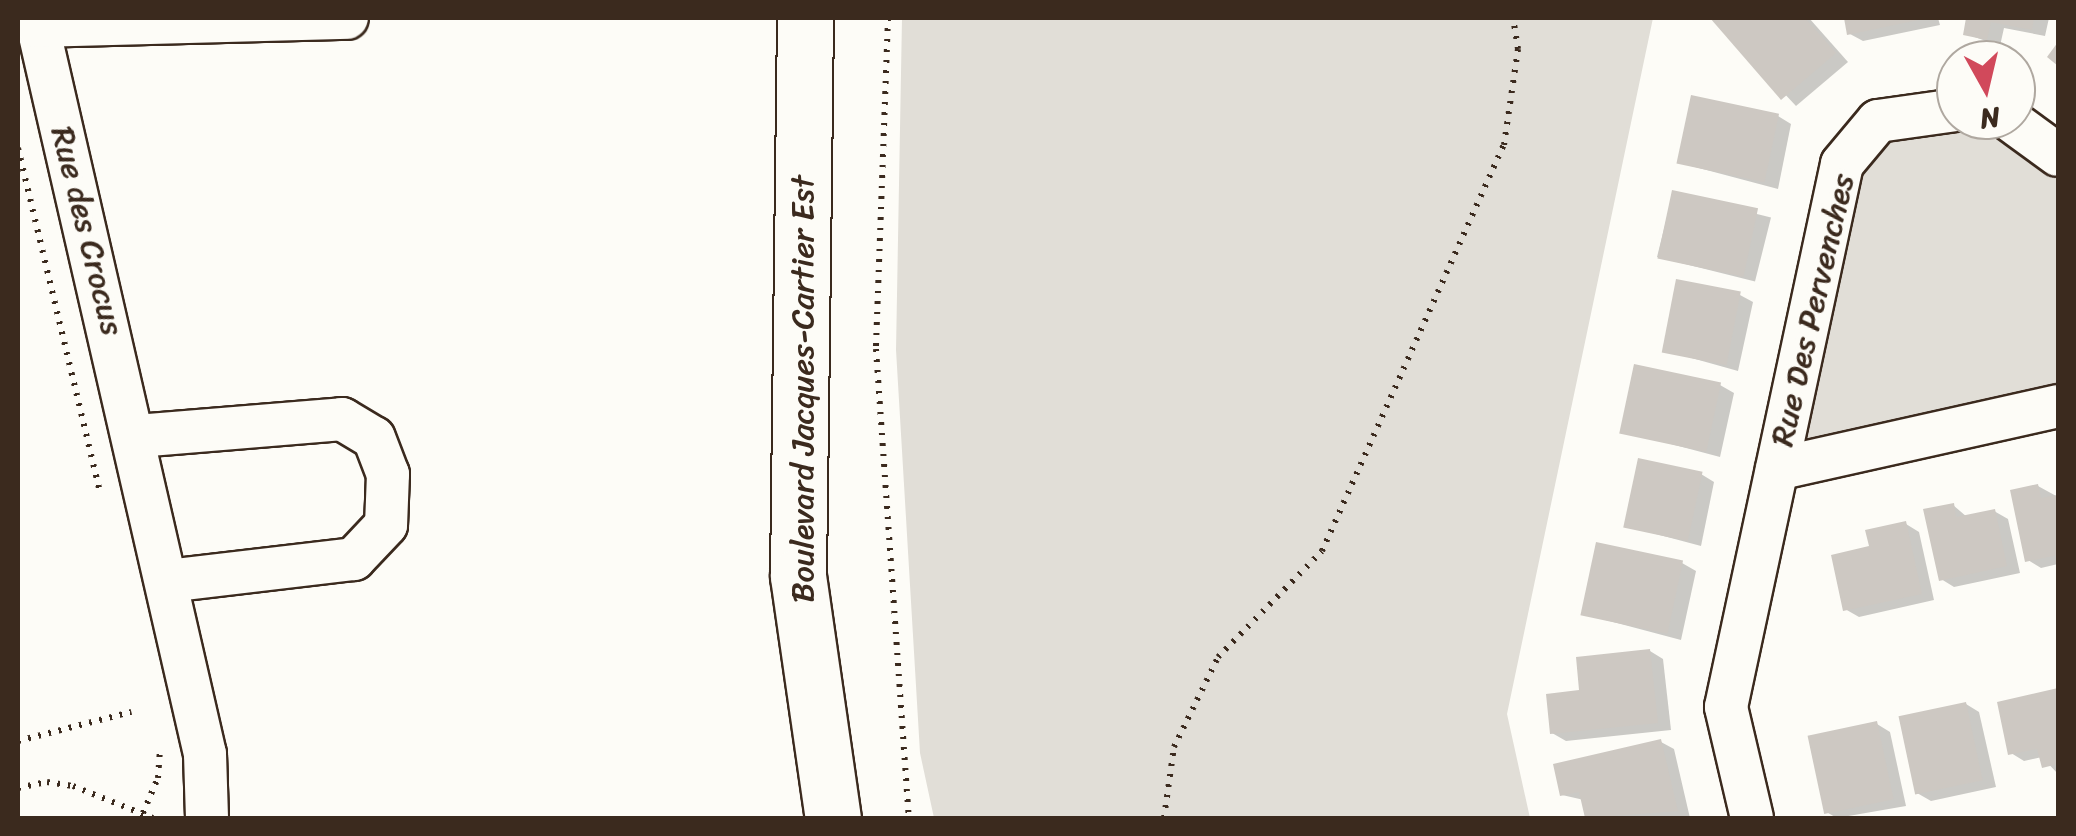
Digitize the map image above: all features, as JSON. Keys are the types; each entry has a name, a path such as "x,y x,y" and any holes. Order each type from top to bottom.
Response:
{"main road":[{"name":"Boulevard Jacques-Cartier Est","path":"804,18 798,576 833,818"}],"street":[{"name":"Rue des Crocus","path":"206,818 205,754 137,436 37,22 347,18"},
{"name":"Rue Des Pervenches","path":"1752,818 1726,707 1842,164 1878,121 1936,113"},
{"path":"2036,139 2058,155"},
{"name":"Rue Des Pervenches","path":"1778,469 2058,406"},
{"path":"137,436 342,419 374,438 388,474 386,525 354,559 166,581"}],"path":[{"path":"888,18 876,349 909,818"},
{"path":"1164,818 1174,747 1218,657 1322,552 1504,145 1518,48 1513,18"},
{"path":"18,148 104,506"},
{"path":"18,741 132,712"},
{"path":"142,813 158,778 157,734"},
{"path":"18,788 47,782 73,786 153,818"}],"shaded area":[{"path":"902,18 1653,18 1507,714 1530,818 934,818 920,753 896,350"},
{"path":"1878,121 1936,121 1936,140 2036,139 2058,155 2058,406 1777,469 1842,164"}],"building":[{"path":"1710,18 1805,18 1836,53 1781,100"},
{"path":"1844,18 1923,18 1923,19 1847,35"},
{"path":"1966,18 2034,18 2032,30 1991,22 1987,40 1963,35"},
{"path":"2058,42 2058,66 2047,57"},
{"path":"1691,95 1779,114 1764,182 1676,163"},
{"path":"1672,190 1758,208 1744,277 1657,258"},
{"path":"1676,279 1741,292 1726,365 1662,353"},
{"path":"1634,364 1721,383 1706,452 1619,433"},
{"path":"1638,458 1703,472 1688,541 1623,527"},
{"path":"2038,484 2041,498 2058,495 2058,555 2025,562 2010,490"},
{"path":"1954,503 1956,517 1995,509 2007,566 1939,581 1923,509"},
{"path":"1906,521 1922,594 1843,611 1831,555 1869,546 1865,530"},
{"path":"1596,542 1683,561 1667,634 1580,615"},
{"path":"1650,649 1658,723 1550,734 1546,694 1579,690 1576,657"},
{"path":"2058,688 2058,764 2042,768 2037,749 2008,755 1997,702"},
{"path":"1966,702 1983,780 1915,795 1899,716"},
{"path":"1877,721 1894,799 1824,814 1808,736"},
{"path":"1661,739 1678,811 1585,818 1579,792 1560,796 1553,764"}]}
